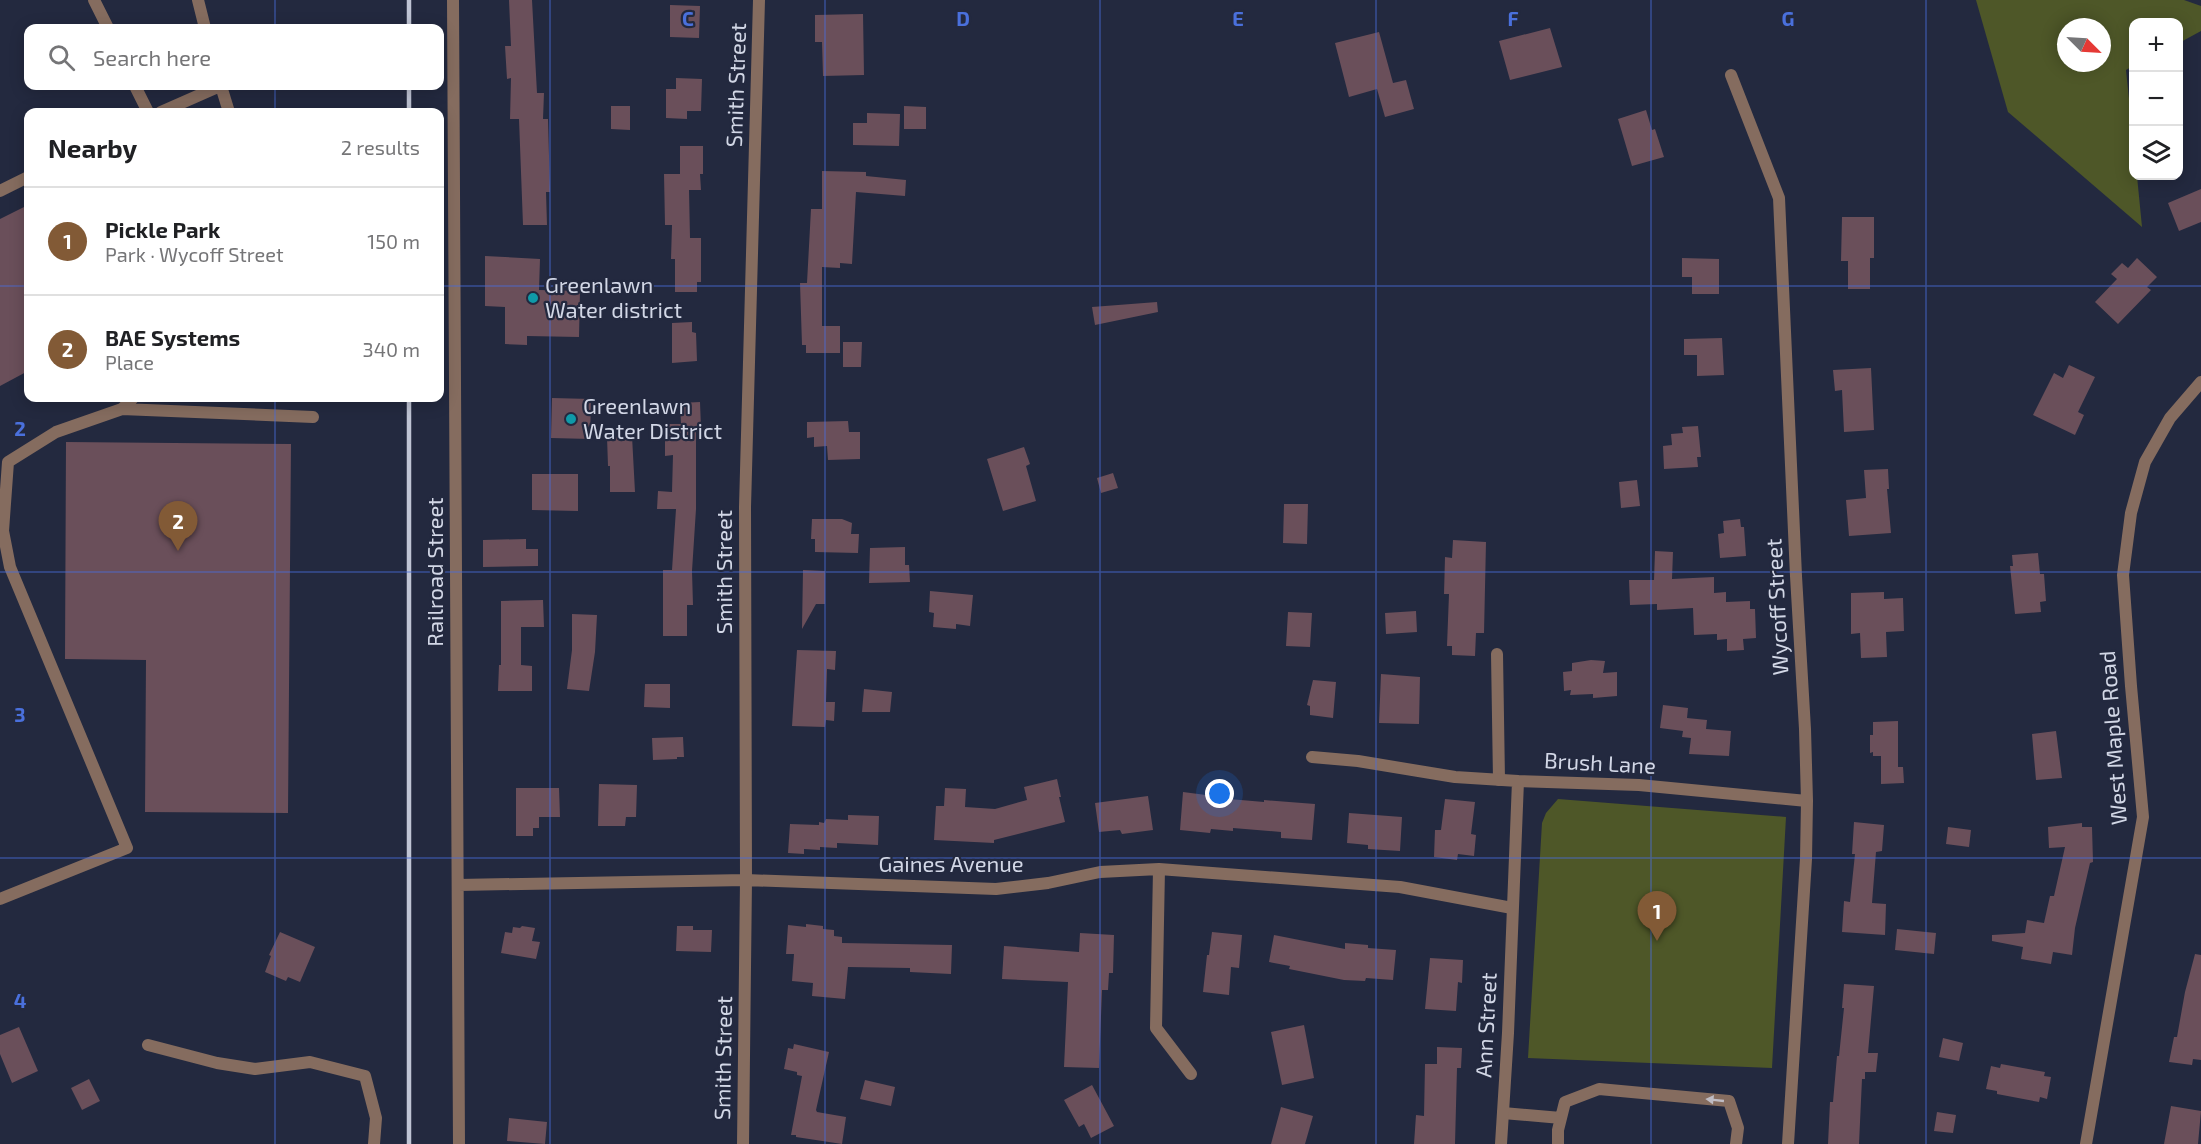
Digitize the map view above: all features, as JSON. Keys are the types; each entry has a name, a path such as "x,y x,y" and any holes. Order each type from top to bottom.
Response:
{"street":[{"path":"94,0 106,24"},
{"path":"198,0 205,24"},
{"name":"Railroad Street","path":"453,0 459,1144"},
{"name":"Smith Street","path":"742,1144 746,880 745,507 759,0"},
{"name":"Wycoff Street","path":"1731,75 1779,198 1805,729 1806,801 1806,860 1788,1144"},
{"path":"137,90 146,108"},
{"path":"170,108 211,90"},
{"path":"221,90 228,108"},
{"path":"0,191 24,179"},
{"name":"West Maple Road","path":"2086,1144 2143,817 2123,575 2131,513 2145,462 2170,418 2201,382"},
{"path":"122,409 129,402"},
{"path":"0,898 127,848 5,568 4,464 56,432 122,409 313,417"},
{"path":"1497,654 1499,780"},
{"path":"1312,757 1358,761 1455,777 1518,781"},
{"name":"Brush Lane","path":"1512,908 1518,781 1639,785 1806,801"},
{"path":"1159,869 1156,1028 1191,1074"},
{"name":"Gaines Avenue","path":"458,885 746,880 996,889 1048,883 1100,872 1159,869 1400,887 1512,908"},
{"name":"Ann Street","path":"1501,1144 1508,1033 1512,908"},
{"path":"148,1044 217,1063 255,1069 310,1062 365,1076 376,1118 375,1144"},
{"path":"1558,1144 1565,1102 1599,1089 1729,1101 1738,1128 1736,1144"},
{"path":"1503,1113 1561,1118"}],"green space":[{"path":"1976,0 2184,0 2201,6 2201,31 2183,41 2183,18 2129,18 2129,68 2126,70 2129,99 2129,180 2137,180 2142,227 2008,112"},
{"path":"1558,799 1786,817 1772,1068 1528,1058 1542,823 1546,813"}],"building":[{"path":"509,0 532,0 537,93 544,93 543,119 548,119 550,192 546,192 547,225 523,225 519,119 510,119 511,78 507,79 505,46 511,46"},
{"path":"670,5 700,6 699,38 670,37"},
{"path":"863,14 864,75 823,76 822,42 815,42 815,15"},
{"path":"1550,28 1562,67 1510,80 1499,41"},
{"path":"1379,32 1393,83 1406,80 1414,109 1385,117 1377,89 1349,97 1335,43"},
{"path":"676,78 702,79 701,111 687,111 687,119 666,118 666,89 676,89"},
{"path":"611,106 630,106 630,130 611,129"},
{"path":"904,106 926,107 926,129 904,129"},
{"path":"1646,110 1664,157 1632,166 1618,119"},
{"path":"867,113 900,114 899,146 853,145 853,123 867,123"},
{"path":"680,146 703,146 701,190 689,190 690,238 701,238 701,282 697,282 697,292 675,292 675,259 671,259 672,225 665,225 664,174 680,174"},
{"path":"822,171 866,172 866,176 906,180 905,196 856,192 852,264 840,263 840,268 822,267 822,326 840,326 840,353 806,353 806,345 802,345 800,283 807,283 811,209 822,209"},
{"path":"2201,189 2201,222 2179,231 2168,203"},
{"path":"24,207 24,373 0,386 0,219"},
{"path":"1842,217 1874,217 1874,258 1870,258 1870,289 1848,289 1848,261 1841,261"},
{"name":"Greenlawn Water district","path":"485,256 540,259 539,290 580,291 579,337 527,336 527,345 505,344 505,307 485,306"},
{"path":"1682,258 1719,259 1719,294 1692,294 1692,277 1682,277"},
{"path":"2137,258 2157,277 2147,287 2151,290 2118,324 2095,302 2117,279 2111,274 2122,263 2128,268"},
{"path":"1157,302 1158,312 1095,325 1092,307"},
{"path":"692,322 692,332 696,333 697,361 672,363 672,323"},
{"path":"1722,338 1724,375 1697,376 1697,355 1684,355 1684,339"},
{"path":"843,342 862,342 861,367 843,367"},
{"path":"2069,365 2095,377 2078,412 2084,415 2075,435 2033,415 2054,373 2063,378"},
{"path":"1871,368 1874,430 1844,432 1842,390 1835,391 1833,370"},
{"name":"Greenlawn Water District","path":"552,398 591,399 590,439 551,438"},
{"path":"700,402 701,428 696,428 693,605 687,605 687,636 663,636 663,570 672,570 676,509 657,509 658,491 672,492 673,455 665,456 665,424 681,424 680,403"},
{"path":"848,421 849,432 860,432 860,459 828,460 827,446 814,447 814,437 807,438 807,422"},
{"path":"1698,426 1701,457 1697,457 1698,467 1664,469 1663,446 1672,445 1671,434 1683,433 1682,427"},
{"path":"632,436 635,492 610,492 607,437"},
{"path":"66,442 291,444 288,813 145,812 146,660 65,659"},
{"path":"1024,447 1030,464 1026,466 1036,501 1003,511 987,459"},
{"path":"1888,469 1889,489 1887,489 1891,533 1849,536 1846,500 1866,498 1864,470"},
{"path":"1113,473 1118,488 1101,493 1097,478"},
{"path":"532,474 578,474 578,511 532,510"},
{"path":"1637,480 1640,506 1621,508 1619,482"},
{"path":"1284,504 1308,504 1307,544 1283,543"},
{"path":"812,519 842,519 852,523 851,534 859,534 858,553 815,552 815,539 811,539"},
{"path":"1740,519 1741,527 1744,527 1746,556 1720,558 1718,534 1724,533 1723,521"},
{"path":"526,539 526,549 538,549 538,566 483,567 483,540"},
{"path":"1453,540 1486,542 1484,633 1476,633 1475,656 1452,655 1452,646 1447,646 1449,594 1444,594 1445,557 1452,558"},
{"path":"905,547 905,565 909,565 910,582 869,583 870,548"},
{"path":"1655,551 1673,552 1672,579 1714,577 1714,593 1726,592 1726,602 1750,601 1750,609 1755,609 1756,638 1743,639 1744,650 1727,651 1727,639 1717,640 1717,634 1694,635 1693,608 1657,610 1657,604 1630,605 1629,580 1654,580"},
{"path":"2038,553 2040,574 2044,574 2046,601 2040,602 2041,612 2015,614 2010,566 2013,566 2012,555"},
{"path":"803,570 825,571 825,604 816,604 802,629"},
{"path":"930,591 973,595 970,626 956,624 956,629 933,627 934,613 929,612"},
{"path":"1884,592 1884,599 1903,598 1904,631 1886,632 1887,657 1861,658 1860,633 1851,634 1851,593"},
{"path":"543,600 544,627 521,627 521,665 532,666 532,691 498,691 499,665 501,665 501,601"},
{"path":"1416,611 1417,632 1386,634 1385,613"},
{"path":"1288,612 1312,613 1310,647 1286,646"},
{"path":"572,614 597,615 595,652 589,691 567,689 572,650"},
{"path":"797,650 836,651 835,670 827,669 826,702 835,702 834,721 826,720 825,727 792,726"},
{"path":"1591,660 1605,661 1603,673 1617,672 1617,696 1593,698 1593,694 1570,695 1571,690 1564,691 1563,672 1572,671 1572,663"},
{"path":"1381,674 1420,677 1419,724 1379,723"},
{"path":"1313,680 1336,682 1333,718 1310,715 1310,706 1307,705"},
{"path":"645,684 670,684 670,708 644,707"},
{"path":"864,689 892,692 890,712 862,712"},
{"path":"1663,705 1688,708 1687,718 1707,720 1706,729 1731,731 1729,756 1689,754 1691,738 1682,737 1683,731 1660,728"},
{"path":"1898,721 1898,767 1903,767 1904,783 1881,784 1881,756 1873,756 1873,752 1870,753 1873,722"},
{"path":"2056,731 2062,778 2036,780 2032,734"},
{"path":"683,737 684,757 653,760 652,738"},
{"path":"1057,779 1065,822 994,840 994,843 934,840 936,806 944,806 945,788 966,789 965,807 995,809 1027,800 1024,787"},
{"path":"599,784 637,785 636,817 626,817 625,826 598,826"},
{"path":"516,788 559,788 560,817 539,817 539,828 533,828 533,836 516,836"},
{"path":"1183,792 1206,795 1206,797 1315,804 1312,840 1281,838 1281,832 1233,828 1233,831 1211,829 1210,833 1180,830"},
{"path":"1148,796 1153,830 1122,834 1120,830 1099,832 1095,803"},
{"path":"1445,799 1475,802 1471,834 1476,835 1474,856 1458,854 1457,860 1434,857 1435,830 1441,830"},
{"path":"1349,813 1402,817 1400,851 1368,849 1368,845 1347,843"},
{"path":"848,815 879,816 878,845 837,843 837,848 820,847 820,850 804,849 804,854 788,853 790,824 819,825 819,822 824,823 826,819 848,820"},
{"path":"1854,822 1884,825 1882,851 1876,852 1872,903 1886,904 1885,935 1842,932 1844,901 1850,902 1855,854 1852,854"},
{"path":"2082,823 2082,827 2092,827 2093,862 2090,863 2075,928 2072,955 2053,952 2051,964 2021,959 2023,947 1992,941 1992,935 2025,933 2027,920 2044,923 2050,896 2054,896 2065,847 2049,848 2048,827"},
{"path":"1948,827 1971,830 1969,847 1946,844"},
{"path":"806,924 834,930 834,936 842,937 842,943 952,945 951,974 910,972 910,968 848,967 845,999 812,996 813,983 792,981 794,954 786,954 788,925 806,927"},
{"path":"677,926 693,926 693,930 712,930 711,952 676,951"},
{"path":"513,927 535,928 532,941 540,942 536,959 501,953 505,932 512,933"},
{"path":"1897,929 1936,933 1934,954 1895,950"},
{"path":"280,932 315,947 300,982 288,977 286,981 265,972 271,956 269,955"},
{"path":"1212,932 1242,935 1239,968 1231,967 1229,995 1203,992"},
{"path":"1080,933 1114,935 1113,973 1109,973 1108,990 1102,990 1099,1068 1064,1067 1068,982 1002,979 1004,946 1079,952"},
{"path":"1274,935 1345,949 1345,943 1368,945 1368,948 1396,950 1393,980 1366,978 1365,981 1344,980 1289,969 1290,966 1269,962"},
{"path":"2195,954 2201,955 2201,1060 2193,1059 2192,1065 2169,1062 2174,1037 2177,1037"},
{"path":"1430,958 1463,960 1462,983 1458,982 1456,1011 1425,1009"},
{"path":"1844,984 1874,986 1868,1053 1878,1053 1876,1072 1865,1072 1865,1079 1862,1079 1859,1144 1828,1144 1830,1102 1833,1102 1844,1008 1842,1008"},
{"path":"1304,1025 1314,1078 1282,1085 1271,1032"},
{"path":"19,1027 38,1071 12,1083 0,1054 0,1035"},
{"path":"1943,1038 1963,1043 1959,1061 1939,1057"},
{"path":"794,1044 829,1052 816,1110 846,1117 842,1144 791,1135 802,1076 797,1075 797,1072 784,1069 788,1048 793,1049"},
{"path":"1437,1047 1462,1048 1461,1068 1457,1068 1455,1144 1414,1144 1416,1115 1424,1116 1425,1064 1437,1064"},
{"path":"2001,1064 2045,1072 2044,1076 2051,1077 2047,1099 2040,1097 2039,1102 1997,1094 1997,1091 1986,1089 1991,1066 2000,1068"},
{"path":"89,1079 100,1101 82,1110 71,1088"},
{"path":"865,1080 895,1087 891,1106 860,1099"},
{"path":"1092,1085 1114,1126 1091,1138 1084,1124 1079,1127 1064,1100"},
{"path":"2171,1106 2201,1111 2198,1144 2164,1144"},
{"path":"1281,1107 1313,1116 1305,1144 1271,1144"},
{"path":"1937,1112 1956,1115 1953,1133 1934,1131"},
{"path":"509,1118 547,1122 545,1144 507,1141"}],"railway":[{"path":"409,0 409,24"},
{"path":"409,90 409,108"},
{"path":"409,402 409,1144"}],"place":[{"name":"Greenlawn Water district","path":"533,298"},
{"name":"Greenlawn Water District","path":"571,419"},
{"name":"BAE Systems","path":"178,551"},
{"name":"Pickle Park","path":"1657,941"}]}
